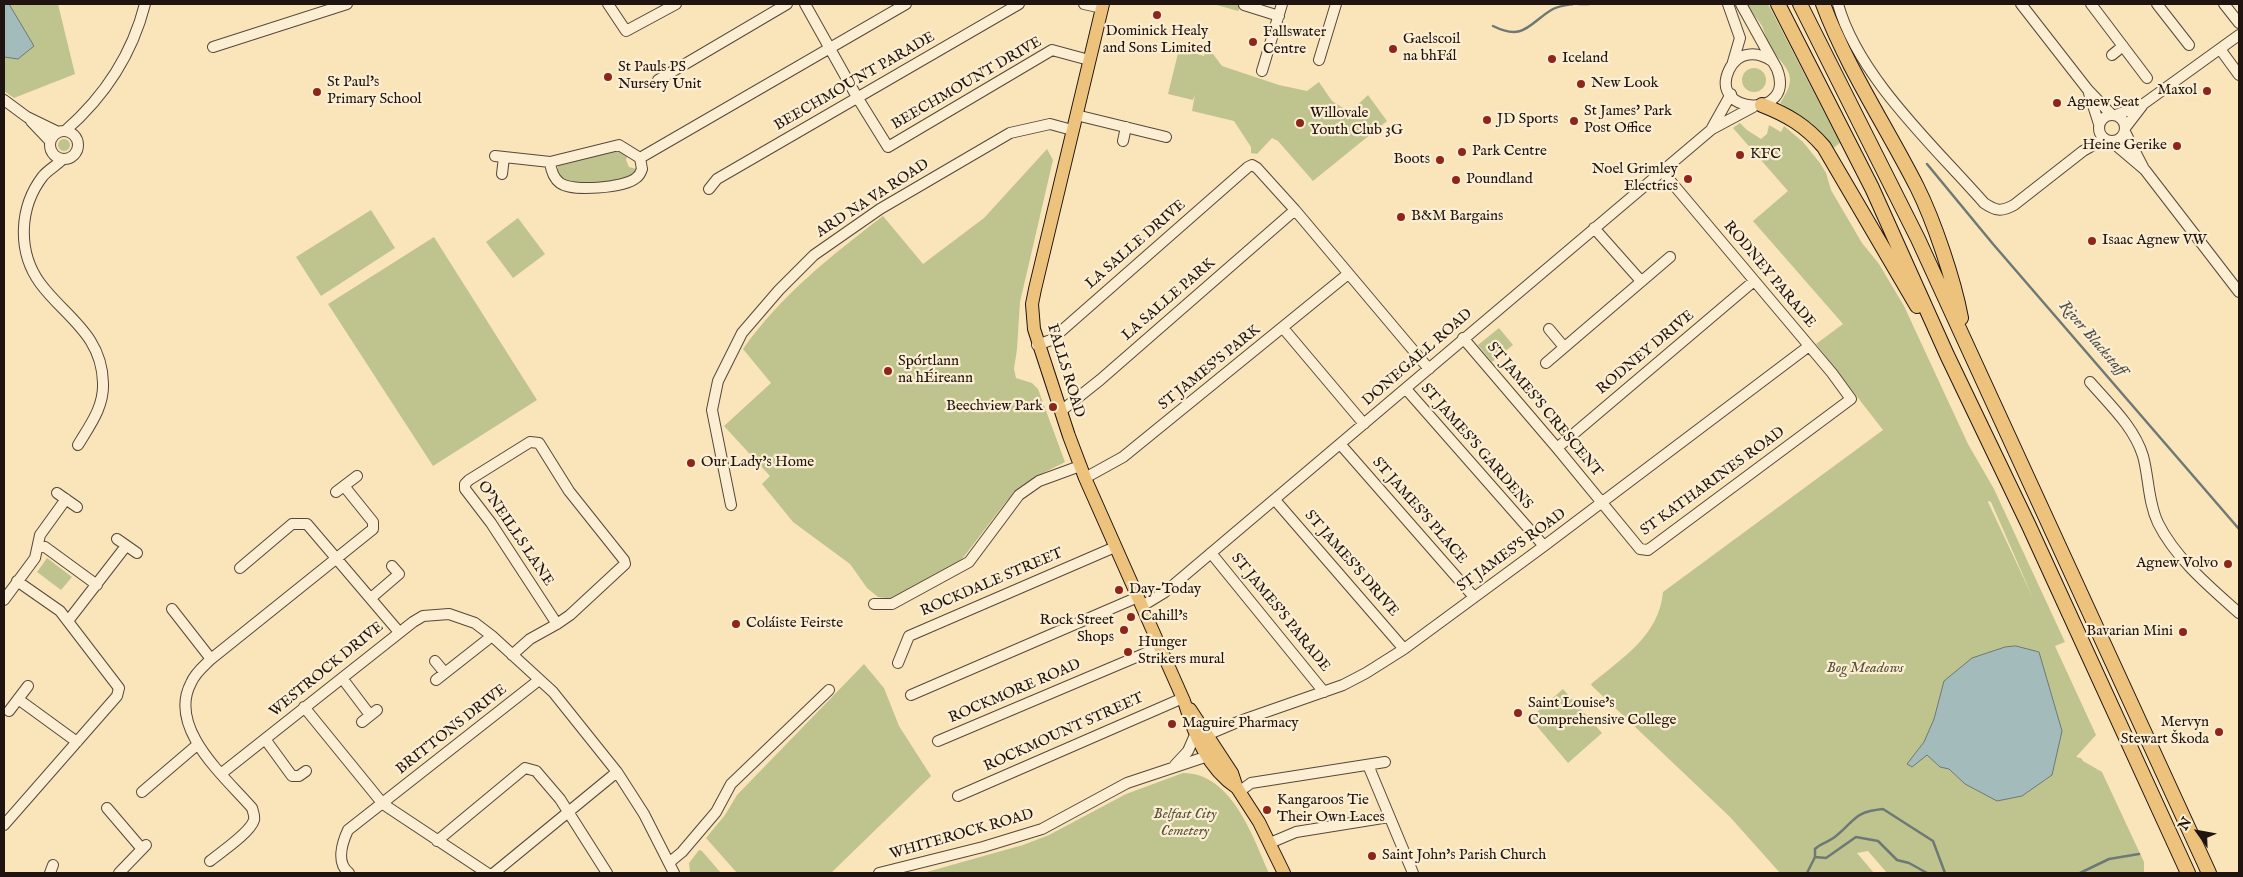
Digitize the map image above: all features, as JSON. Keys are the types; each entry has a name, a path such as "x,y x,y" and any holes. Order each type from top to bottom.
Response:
{"highway":[{"path":"1778,4 1872,188 1947,355 2029,526 2188,873"},
{"path":"1800,4 1918,239 2209,873"},
{"path":"1822,4 1842,48 1918,189 1953,286 1965,341"},
{"path":"1757,106 1786,115 1806,127 1824,147 1947,355"}],"main road":[{"name":"FALLS ROAD","path":"1102,6 1032,304 1037,346 1080,466 1183,699 1212,753 1232,773 1238,789 1270,843 1284,873"}],"street":[{"path":"78,445 96,417 102,400 104,382 96,351 84,331 40,283 29,264 24,245 24,221 34,188 44,174 63,159 75,154 78,149 77,140 88,111 112,78 124,57 139,26 145,4"},
{"path":"213,48 347,4"},
{"path":"608,4 622,28 626,31 676,4"},
{"path":"658,80 787,4"},
{"path":"805,4 857,97"},
{"path":"640,158 906,4"},
{"name":"BEECHMOUNT PARADE","path":"708,189 717,179 1019,4"},
{"path":"1084,4 1102,6"},
{"path":"1262,71 1282,4"},
{"path":"1320,60 1336,4"},
{"path":"1728,4 1740,38 1727,78 1731,94 1740,104 1757,106 1770,101 1779,87 1779,74 1742,4"},
{"path":"1838,4 1862,56 1890,99 1984,203 1998,211 2004,211 2014,205 2084,150 2108,140 2120,139 2142,105"},
{"path":"2021,4 2088,90 2114,115 2122,120 2145,170 2239,292"},
{"path":"2091,4 2147,78"},
{"path":"2157,4 2189,45"},
{"path":"2224,4 2239,23"},
{"path":"1244,6 1279,16"},
{"path":"2167,36 2176,29"},
{"path":"2084,150 2104,118 2142,105 2239,35"},
{"path":"2112,55 2123,46"},
{"name":"BEECHMOUNT DRIVE","path":"857,97 888,147 1052,50 1089,60"},
{"path":"2220,50 2239,76"},
{"path":"1732,64 1743,56 1753,54 1764,56 1772,61"},
{"path":"2088,90 2099,126 2108,140 2145,170"},
{"name":"DONEGALL ROAD","path":"1712,129 1731,94"},
{"path":"4,100 27,117 51,146 57,158 63,159"},
{"name":"DONEGALL ROAD","path":"911,695 1165,592 1341,445 1463,338 1712,129 1757,106"},
{"path":"44,174 51,146 61,131 88,111"},
{"path":"1076,115 1166,137"},
{"path":"27,117 61,131 71,132 77,140"},
{"name":"ARD NA VA ROAD","path":"731,504 712,410 718,381 742,333 779,290 814,255 880,209 1010,133 1050,124 1072,130"},
{"path":"1123,142 1126,127"},
{"path":"502,174 499,157 550,162 619,145 640,158 642,169 636,179 624,184 575,188 564,186 554,177 550,162"},
{"name":"LA SALLE DRIVE","path":"1037,346 1051,340 1248,167 1252,165 1257,168 1295,210"},
{"name":"RODNEY PARADE","path":"1662,171 1810,346 1851,399"},
{"path":"1295,210 1429,369"},
{"name":"LA SALLE PARK","path":"1061,411 1100,380 1295,210"},
{"path":"1594,228 1641,282"},
{"path":"1546,363 1670,257"},
{"name":"ST JAMES'S PARK","path":"1085,478 1123,457 1348,274"},
{"name":"RODNEY DRIVE","path":"1557,448 1754,281"},
{"path":"1283,328 1364,424"},
{"path":"1549,329 1564,347"},
{"name":"ST JAMES'S CRESCENT","path":"1463,338 1602,502"},
{"name":"ST JAMES'S ROAD","path":"1201,735 1324,692 1366,673 1404,649 1810,346"},
{"path":"2090,382 2126,423 2135,438 2142,456 2147,485 2158,522 2177,553 2239,614"},
{"name":"ST JAMES'S GARDENS","path":"1406,389 1544,546"},
{"name":"ST KATHARINES ROAD","path":"1602,502 1640,549 1648,550 1851,399"},
{"name":"O'NEILLS LANE","path":"512,655 530,639 557,624 622,568 624,560 569,491 536,441 530,442 464,484 465,490 492,523 557,624"},
{"name":"ST JAMES'S PLACE","path":"1341,445 1474,597"},
{"path":"874,604 892,604 969,562 1019,495 1039,481 1080,466"},
{"path":"210,861 249,829 254,819 254,814 252,808 197,745 186,712 186,697 191,683 211,659 337,558 375,525 340,489 358,476"},
{"path":"4,600 38,552 40,535 61,496 77,507"},
{"name":"ST JAMES'S DRIVE","path":"1275,500 1404,649"},
{"path":"240,568 292,524 307,524 399,632"},
{"path":"117,540 136,553"},
{"path":"38,546 45,547 97,585"},
{"path":"68,621 126,546"},
{"name":"ROCKDALE STREET","path":"898,663 908,636 1115,547"},
{"name":"ST JAMES'S PARADE","path":"1211,553 1324,692"},
{"path":"371,598 399,574 392,566"},
{"path":"4,826 117,696 119,688 60,611 18,582"},
{"path":"172,609 211,659"},
{"name":"WESTROCK DRIVE","path":"222,773 399,632 423,616 443,614 460,616 475,623 492,636"},
{"path":"436,680 492,636 553,692 617,772 644,814 674,873"},
{"name":"ROCKMORE ROAD","path":"938,741 1160,648"},
{"path":"435,661 445,673"},
{"path":"342,678 374,712 362,722"},
{"name":"BRITTONS DRIVE","path":"349,873 345,870 341,855 343,842 348,830 539,680"},
{"path":"9,711 28,686"},
{"path":"670,862 682,852 716,812 731,784 828,690"},
{"path":"18,699 77,742"},
{"name":"ROCKMOUNT STREET","path":"958,796 1183,699"},
{"path":"304,708 383,804 487,873"},
{"path":"1174,766 1201,735"},
{"path":"265,739 292,776 299,776 306,771"},
{"path":"154,796 144,789 197,745"},
{"name":"WHITEROCK ROAD","path":"879,873 983,848 1042,829 1119,786 1212,753"},
{"path":"1238,789 1251,783 1385,762"},
{"path":"1368,765 1388,817 1413,873"},
{"path":"437,841 524,768 536,771 568,812 607,873"},
{"path":"494,873 617,772"},
{"path":"107,808 144,847 123,872"},
{"path":"1270,843 1296,832 1388,817"}],"green space":[{"path":"4,4 58,4 75,74 14,98 4,91"},
{"path":"1213,4 1242,4 1238,11"},
{"path":"1746,4 1768,4 1840,143 1832,149 1811,123 1780,103 1790,84 1788,71 1774,53 1762,26"},
{"path":"1207,46 1222,66 1279,85 1307,91 1319,82 1332,101 1350,112 1368,95 1387,121 1313,181 1278,141 1272,138 1257,154 1251,153 1251,147 1234,121 1192,111 1195,94 1193,100 1168,94 1179,49 1204,56"},
{"path":"1754,68 1759,69 1765,75 1765,85 1759,91 1754,92 1749,91 1743,85 1742,80 1743,75 1749,69"},
{"name":"Bog Meadows","path":"1740,123 1761,139 1767,134 1769,125 1781,132 1784,126 1803,142 1820,163 1826,173 1831,190 1862,243 1879,264 1904,306 1968,444 1994,489 2065,642 2055,646 2096,735 2076,757 2081,758 2102,772 2144,862 2144,873 1887,873 1868,851 1857,853 1874,873 1780,873 1730,817 1592,686 1591,684 1626,655 1647,634 1660,608 1663,592 1883,430 1816,344 1843,324 1753,221 1788,191 1733,128","holes":["1988,501 1991,502 2033,598"]},
{"path":"62,139 66,139 70,145 66,151 62,151 58,147 58,143"},
{"name":"Spórtlann na hÉireann","path":"1047,149 1053,160 1020,302 1014,369 1016,378 1032,383 1038,389 1065,462 1037,476 1021,487 1005,503 959,563 894,599 878,597 867,588 850,564 793,522 762,484 770,476 724,426 771,383 743,349 758,329 791,293 826,261 883,216 923,264 984,218"},
{"path":"620,150 628,154 626,160 629,167 637,169 625,179 595,184 575,183 568,182 558,174 558,165"},
{"path":"371,210 395,248 321,296 296,257"},
{"path":"518,218 545,254 513,278 486,242"},
{"path":"434,237 537,400 433,466 328,304"},
{"path":"1499,328 1513,345 1492,362 1478,345"},
{"path":"47,558 72,577 61,590 37,572"},
{"path":"864,664 884,688 899,726 931,776 831,873 737,873 706,838 725,815 737,795"},
{"path":"1563,689 1602,733 1568,763 1530,718"},
{"name":"Belfast City Cemetery","path":"1183,773 1200,776 1215,784 1228,795 1248,826 1269,873 923,873 1023,845 1049,835 1126,794"},
{"path":"699,850 721,873 690,873 689,863"}],"water":[{"path":"4,4 9,4 34,46 18,59 4,57"},
{"path":"2016,646 2039,652 2062,731 2052,775 2022,796 1997,801 1965,784 1949,769 1940,767 1927,755 1912,767 1907,764 1924,742 1934,719 1944,681 1972,658 2005,647"}],"waterway":[{"path":"1493,26 1513,32 1520,31 1553,9 1573,4"},
{"path":"1579,4 1589,4"},
{"name":"River Blackstaff","path":"1927,164 1993,244 2239,529"},
{"path":"1807,873 1815,857 1815,849 1817,847 1833,838 1860,815 1873,810 1883,809 1933,841 1945,873"},
{"path":"1815,857 1826,858 1856,837 1878,841 1897,860 1909,863 1927,873"},
{"path":"2080,873 2109,859 2139,854"}],"place":[{"name":"Dominick Healy and Sons Limited","path":"1157,15"},
{"name":"Fallswater Centre","path":"1253,42"},
{"name":"Gaelscoil na bhFál","path":"1393,49"},
{"name":"Iceland","path":"1552,59"},
{"name":"St Pauls PS Nursery Unit","path":"608,77"},
{"name":"New Look","path":"1581,84"},
{"name":"Maxol","path":"2207,91"},
{"name":"St Paul's Primary School","path":"317,92"},
{"name":"Agnew Seat","path":"2057,103"},
{"name":"JD Sports","path":"1487,120"},
{"name":"St James' Park Post Office","path":"1574,121"},
{"name":"Willovale Youth Club 3G","path":"1300,123"},
{"name":"Heine Gerike","path":"2177,146"},
{"name":"Park Centre","path":"1462,152"},
{"name":"KFC","path":"1740,155"},
{"name":"Boots","path":"1440,160"},
{"name":"Noel Grimley Electrics","path":"1688,179"},
{"name":"Poundland","path":"1456,180"},
{"name":"B&M Bargains","path":"1401,217"},
{"name":"Isaac Agnew VW","path":"2092,241"},
{"name":"Spórtlann na hÉireann","path":"888,371"},
{"name":"Beechview Park","path":"1053,407"},
{"name":"Our Lady's Home","path":"691,463"},
{"name":"Agnew Volvo","path":"2228,564"},
{"name":"Day-Today","path":"1119,590"},
{"name":"Cahill's","path":"1131,617"},
{"name":"Coláiste Feirste","path":"736,624"},
{"name":"Rock Street Shops","path":"1124,630"},
{"name":"Bavarian Mini","path":"2183,632"},
{"name":"Hunger Strikers mural","path":"1128,652"},
{"name":"Saint Louise's Comprehensive College","path":"1518,713"},
{"name":"Maguire Pharmacy","path":"1172,724"},
{"name":"Mervyn Stewart Škoda","path":"2219,732"},
{"name":"Kangaroos Tie Their Own Laces","path":"1267,810"},
{"name":"Saint John's Parish Church","path":"1372,856"}]}
